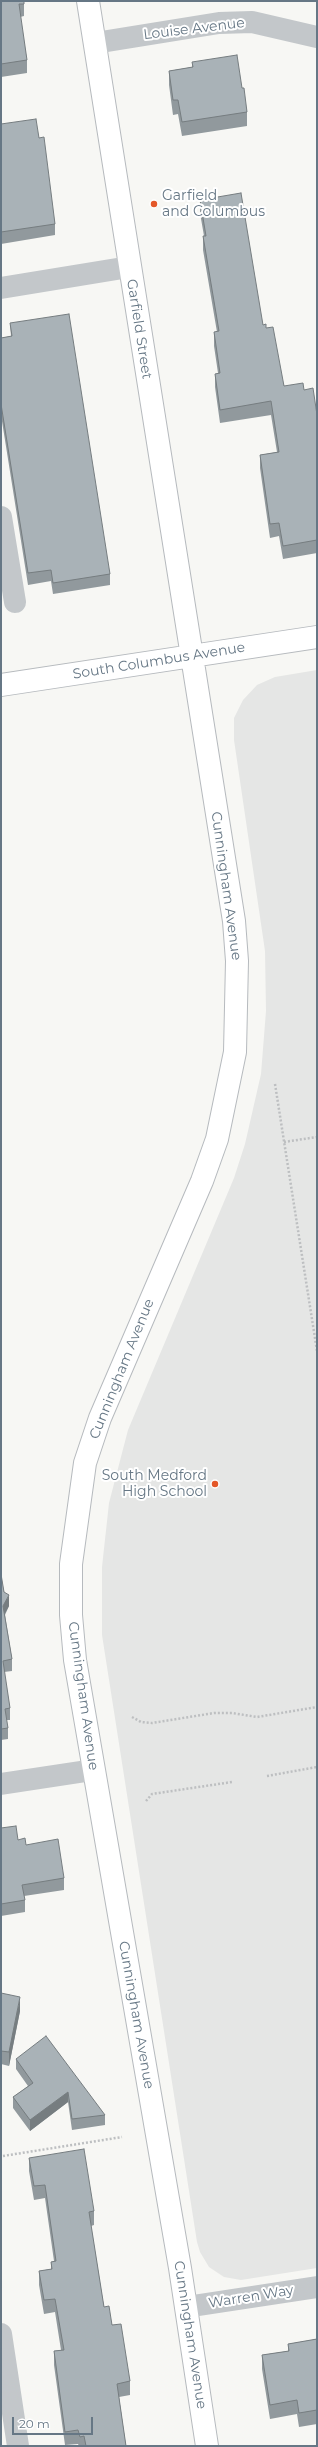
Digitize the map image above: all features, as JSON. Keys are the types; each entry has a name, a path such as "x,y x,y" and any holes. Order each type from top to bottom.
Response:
{"main road":[{"name":"Garfield Street","path":"88,1 191,656"},
{"name":"South Columbus Avenue","path":"1,685 317,637"},
{"name":"Cunningham Avenue","path":"191,656 234,921 238,1008 235,1052 218,1131 204,1174 100,1418 85,1463 71,1564 71,1615 75,1660 93,1770 186,2307 207,2446"}],"street":[{"name":"Louise Avenue","path":"95,43 219,23 252,22 317,37"},
{"path":"1,288 129,267"},
{"path":"1,517 15,602"},
{"path":"1,1784 93,1770"},
{"name":"Warren Way","path":"186,2307 317,2287"},
{"path":"1,2334 18,2446"}],"path":[{"path":"274,1084 317,1351"},
{"path":"284,1142 317,1137"},
{"path":"132,1717 141,1722 152,1723 214,1713 232,1713 257,1718 317,1707"},
{"path":"267,1776 317,1767"},
{"path":"146,1801 152,1794 232,1782"},
{"path":"3,2156 122,2137"}],"shaded area":[{"name":"South Medford High School","path":"317,670 317,2268 241,2280 224,2277 209,2267 200,2252 197,2242 102,1635 102,1567 109,1503 128,1430 234,1178 245,1144 261,1074 266,1011 265,951 234,740 234,718 243,700 257,685 275,677"}],"building":[{"path":"1,1 24,1 24,4 19,4 27,60 1,64"},
{"path":"237,55 247,112 182,122 178,100 173,100 169,71 193,67 192,62"},
{"path":"36,119 39,138 44,137 55,224 1,232 1,124"},
{"path":"241,193 263,325 266,324 266,328 273,327 284,386 303,383 304,390 313,388 317,415 317,540 283,546 279,523 270,524 260,455 279,452 271,401 220,410 215,374 220,373 214,332 219,331 203,236 206,236 200,200"},
{"path":"69,314 110,574 53,583 51,570 28,573 1,404 1,338 12,336 10,323"},
{"path":"1,1574 4,1592 9,1595 3,1606 12,1659 3,1661 10,1708 5,1709 8,1728 1,1729"},
{"path":"16,1826 18,1840 25,1838 26,1845 58,1839 64,1878 22,1885 25,1900 1,1904 1,1828"},
{"path":"1,1993 20,1997 9,2052 1,2051"},
{"path":"46,2036 105,2115 72,2119 68,2092 30,2120 13,2097 33,2083 16,2059"},
{"path":"84,2149 94,2211 89,2212 104,2307 109,2306 112,2325 121,2324 130,2381 117,2384 126,2446 86,2446 84,2436 80,2437 78,2430 65,2432 54,2351 64,2350 55,2299 44,2300 39,2271 52,2269 51,2262 56,2261 45,2185 34,2186 29,2158"},
{"path":"317,2339 317,2410 299,2413 297,2400 270,2405 262,2355 289,2351 288,2344"}],"place":[{"name":"Garfield and Columbus","path":"154,204"},
{"name":"South Medford High School","path":"215,1484"}]}
